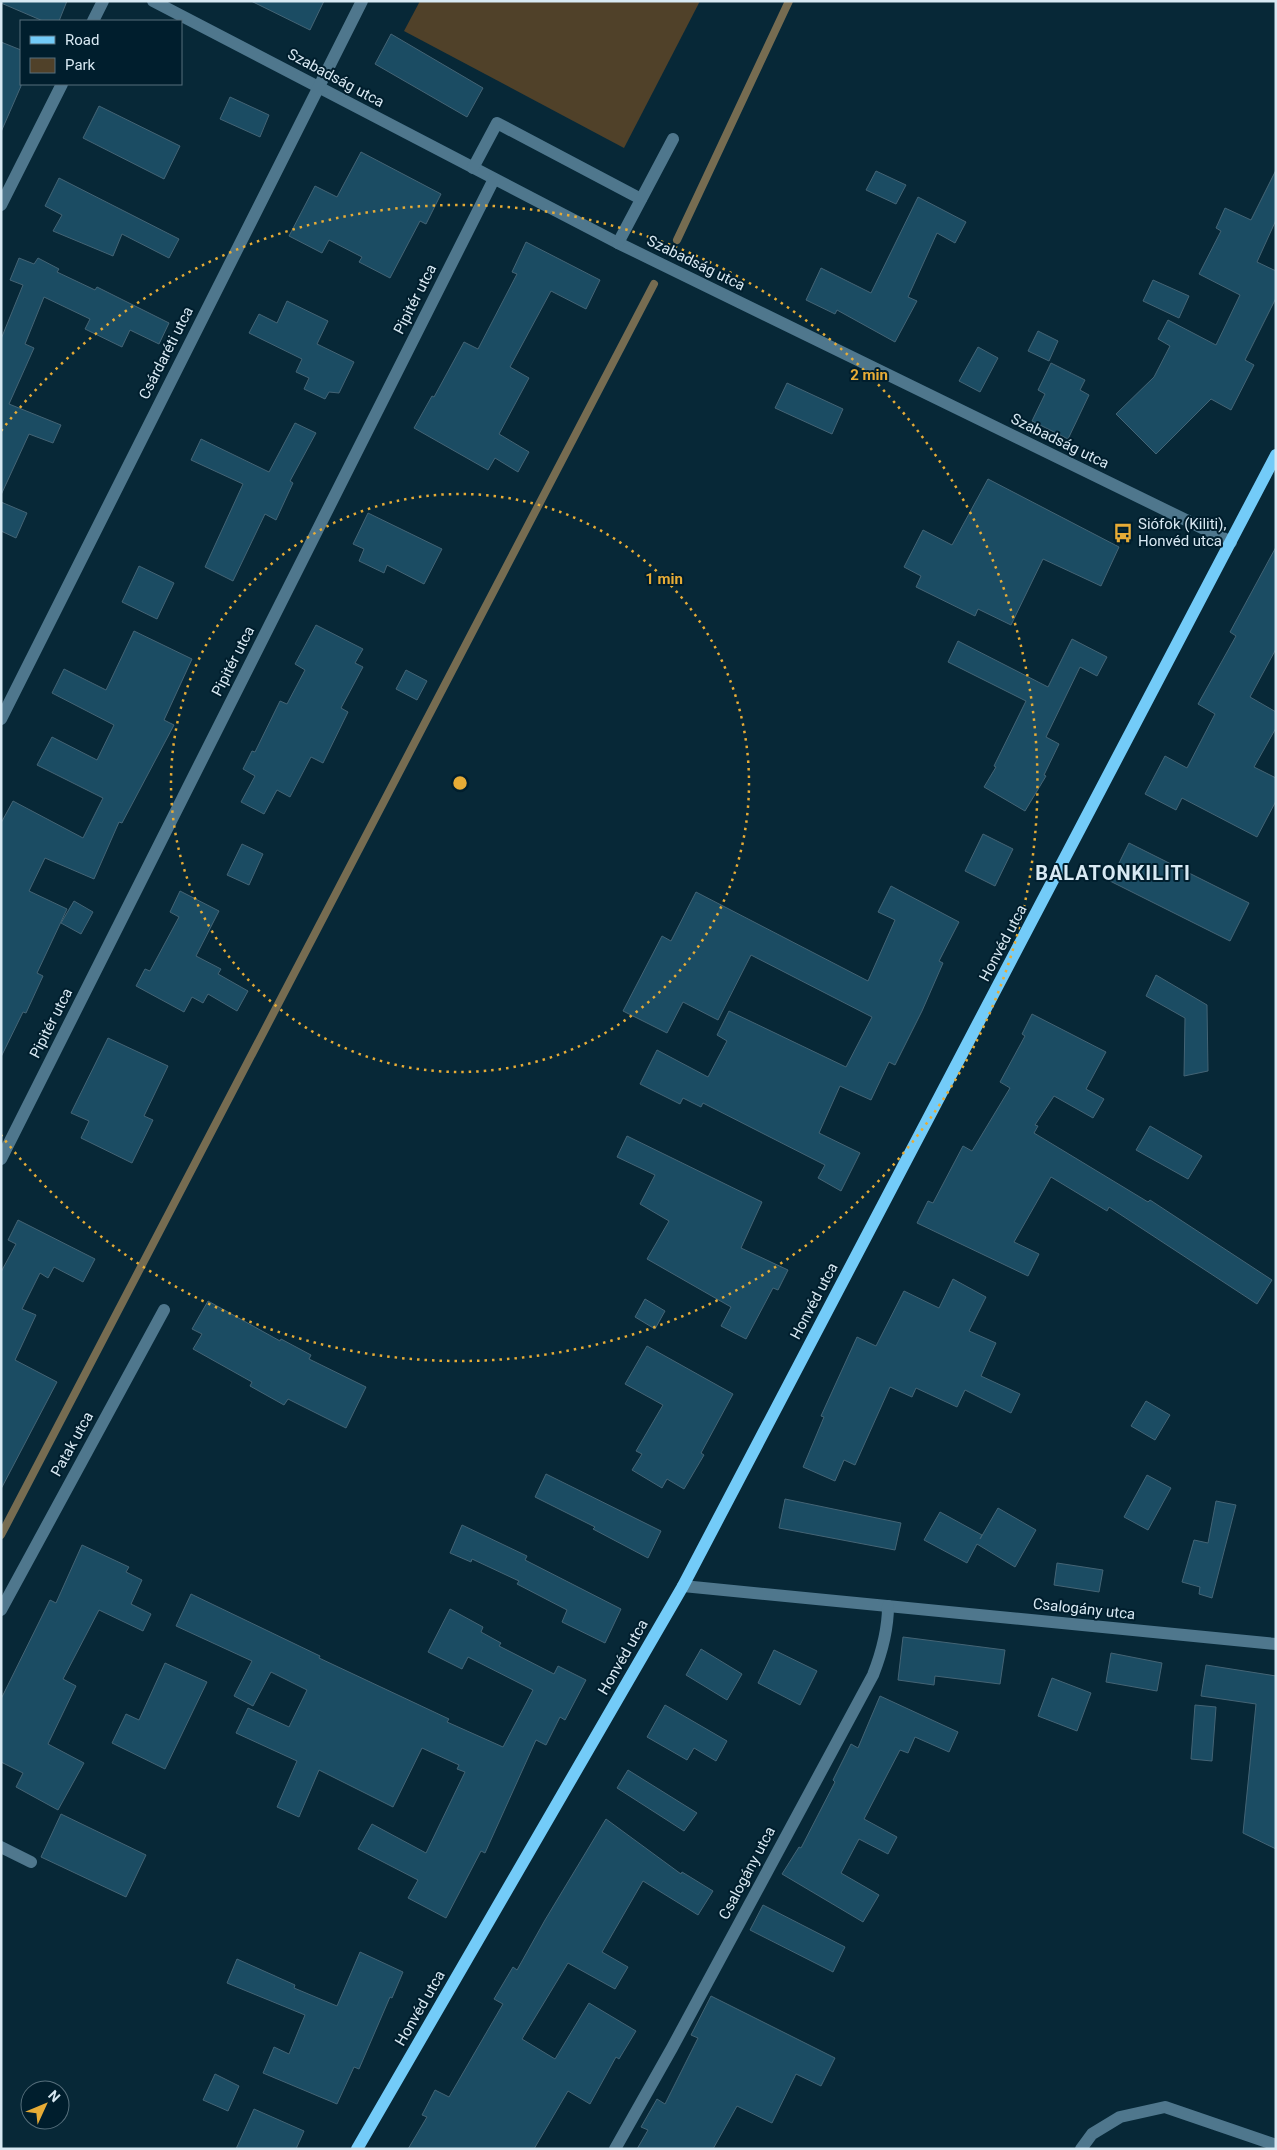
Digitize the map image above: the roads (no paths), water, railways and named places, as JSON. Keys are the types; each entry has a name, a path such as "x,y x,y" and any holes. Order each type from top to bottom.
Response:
{"main road":[{"name":"Honvéd utca","path":"357,2149 684,1586 1276,455"}],"street":[{"path":"94,20 103,1"},
{"name":"Szabadság utca","path":"153,1 618,243 1231,542"},
{"name":"Csárdaréti utca","path":"1,719 317,87 362,1"},
{"path":"1,205 61,85"},
{"path":"473,168 497,123 641,199"},
{"path":"618,243 673,139"},
{"name":"Pipitér utca","path":"1,1159 494,179"},
{"name":"Patak utca","path":"1,1610 5,1591 164,1310"},
{"name":"Csalogány utca","path":"684,1586 1276,1644"},
{"name":"Csalogány utca","path":"615,2149 672,2048 873,1675 883,1650 888,1625 888,1606"},
{"path":"1,1847 31,1862"},
{"path":"1081,2149 1092,2134 1120,2117 1165,2107 1276,2144"}],"waterway":[{"path":"677,240 789,1"},
{"path":"1,1535 654,284"}],"place":[{"name":"Siófok (Kiliti), Honvéd utca","path":"1123,533"}],"district":[{"name":"BALATONKILITI","path":"1113,873"}]}
